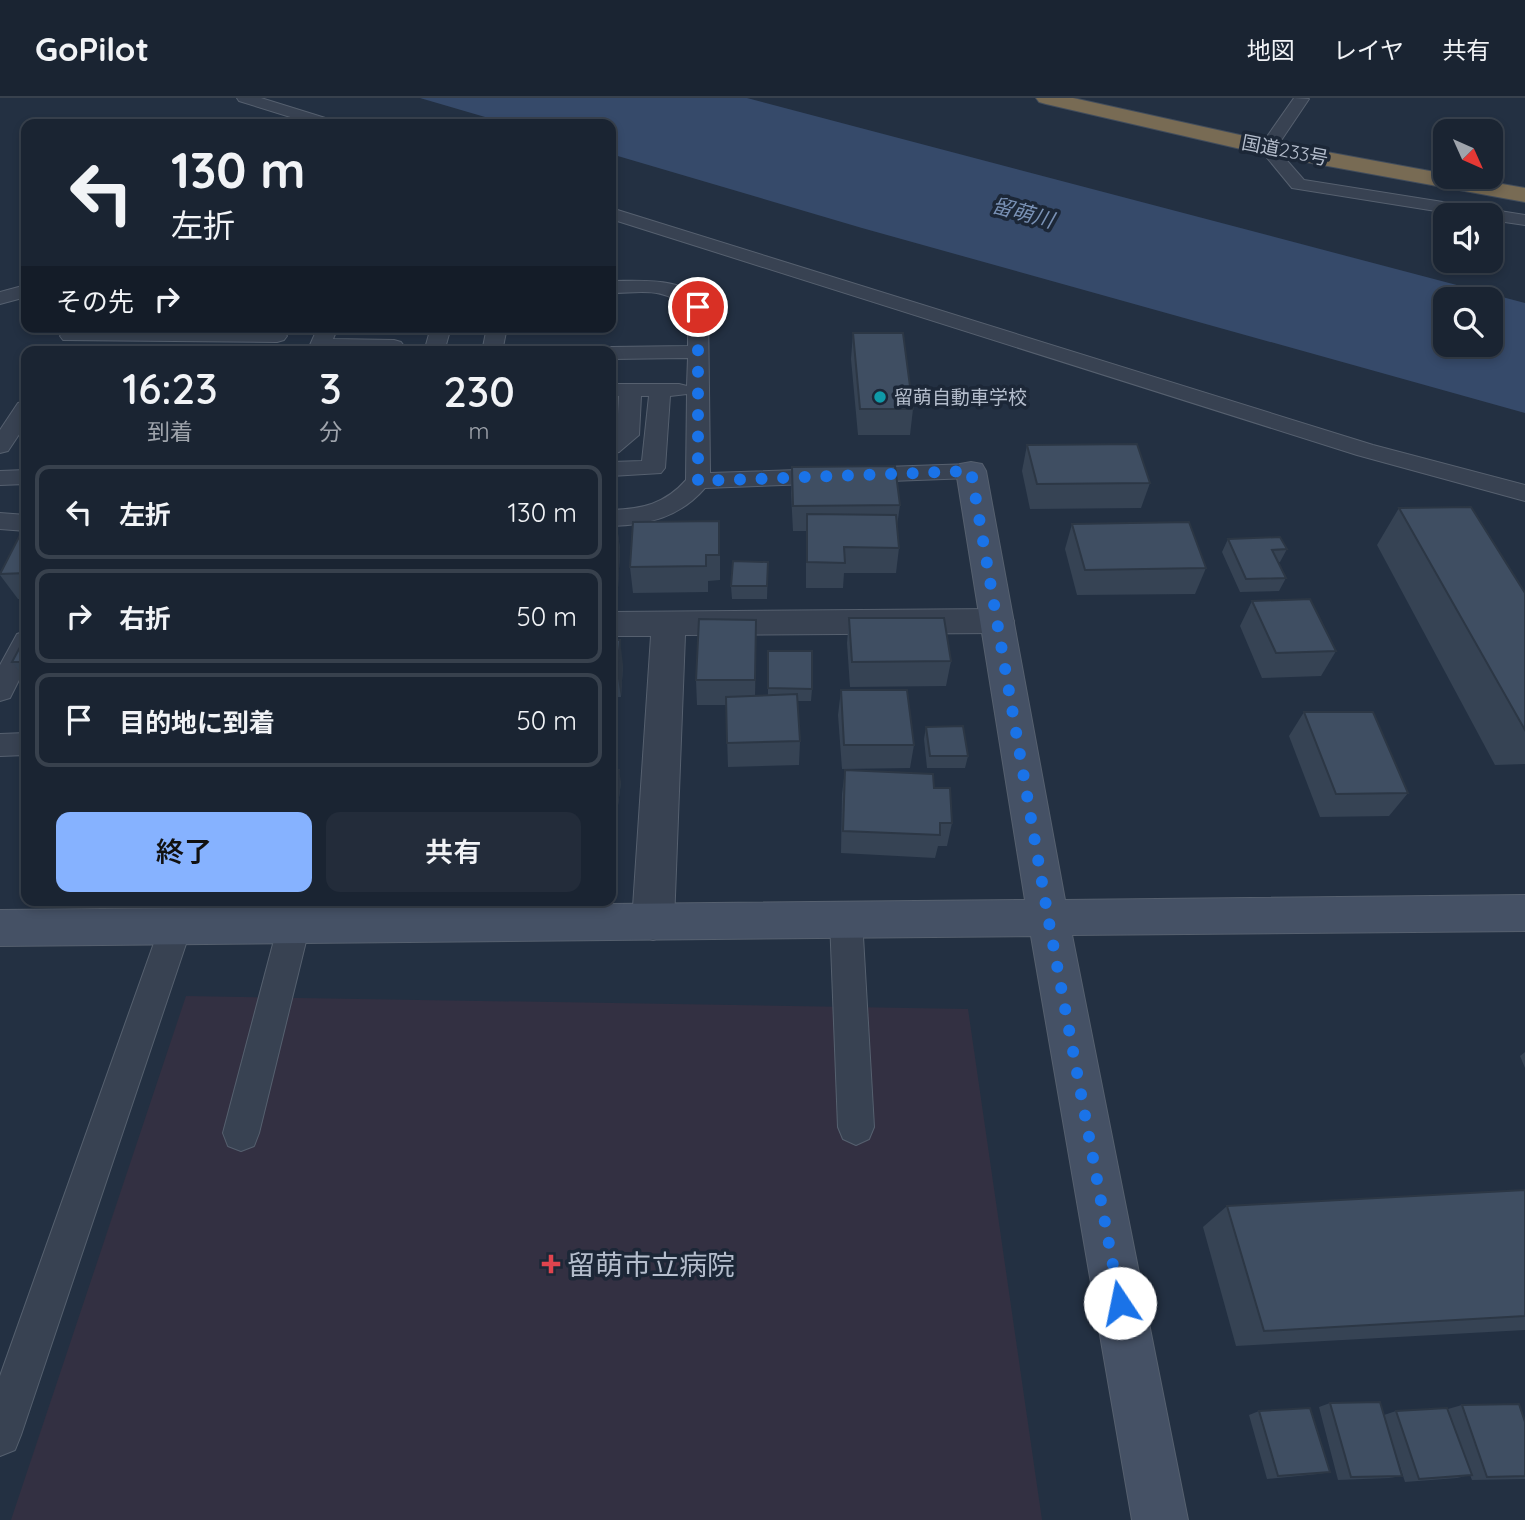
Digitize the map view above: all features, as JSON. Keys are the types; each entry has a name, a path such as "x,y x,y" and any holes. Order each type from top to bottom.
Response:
{"highway":[{"name":"国道233号","path":"1046,98 1272,139 1525,195"},
{"name":"国道233号","path":"1128,98 1272,139 1433,158"},
{"path":"1503,169 1525,173"}],"street":[{"path":"971,471 1048,917 1160,1520"},
{"path":"616,624 997,621"},
{"path":"653,922 669,624"},
{"path":"0,928 176,926 281,917 653,922 1525,913"}],"lane":[{"path":"245,98 312,119"},
{"path":"1301,99 1272,139 1298,184 1525,220"},
{"path":"616,215 1365,450 1525,493"},
{"path":"616,287 657,287 681,292 698,307 698,481 685,499 661,512 616,518"},
{"path":"0,298 21,292"},
{"path":"68,338 125,333"},
{"path":"140,333 178,344 213,333"},
{"path":"226,333 276,338"},
{"path":"325,333 320,345 394,346"},
{"path":"616,353 697,352"},
{"path":"616,443 628,435 620,390 697,390"},
{"path":"616,469 653,468 660,390"},
{"path":"0,446 21,415"},
{"path":"698,481 971,471"},
{"path":"0,478 21,477"},
{"path":"0,691 21,651"},
{"path":"0,745 21,744"},
{"path":"241,1132 281,917"},
{"path":"846,919 856,1127"},
{"path":"0,1435 176,926"}],"shaded area":[{"name":"留萌市立病院","path":"186,996 968,1009 1042,1520 11,1520"}],"water":[{"name":"留萌川","path":"420,98 747,98 1464,287 1433,287 1433,357 1503,357 1503,297 1525,303 1525,413 862,228 616,155 616,119 492,119"}],"building":[{"path":"853,333 903,333 913,409 860,409"},
{"path":"1137,444 1150,483 1037,484 1027,445"},
{"path":"895,466 900,505 793,506 792,467"},
{"path":"1471,507 1525,593 1525,730 1399,508"},
{"path":"807,514 896,515 899,548 844,547 845,563 807,562"},
{"path":"719,521 719,555 706,555 706,566 630,567 633,522"},
{"path":"1189,522 1206,568 1085,570 1072,524"},
{"path":"20,535 21,535 21,573 0,574"},
{"path":"1280,537 1287,549 1272,550 1286,578 1246,579 1228,539"},
{"path":"733,561 768,562 767,586 731,586"},
{"path":"1310,599 1336,651 1276,653 1252,601"},
{"path":"849,618 944,618 951,661 852,662"},
{"path":"699,619 756,620 755,680 696,680"},
{"path":"616,640 620,640 617,672"},
{"path":"21,645 21,662 12,662"},
{"path":"768,651 812,651 812,689 768,688"},
{"path":"841,690 907,690 914,745 844,745"},
{"path":"797,694 800,741 727,743 726,697"},
{"path":"1304,712 1373,712 1408,793 1336,794"},
{"path":"963,726 968,756 930,756 926,727"},
{"path":"616,770 619,770 616,793"},
{"path":"845,770 933,774 934,788 950,788 952,823 940,823 940,835 843,831"},
{"path":"1525,1190 1525,1316 1264,1331 1227,1206"},
{"path":"1380,1402 1402,1476 1351,1477 1330,1403"},
{"path":"1519,1404 1525,1422 1525,1476 1487,1477 1462,1405"},
{"path":"1310,1408 1330,1472 1278,1476 1259,1411"},
{"path":"1447,1408 1472,1475 1419,1479 1396,1411"}],"place":[{"name":"留萌自動車学校","path":"880,397"},
{"name":"留萌市立病院","path":"551,1264"}],"route":[{"path":"698,307 698,481 971,471 1048,917 1120,1303"}]}
